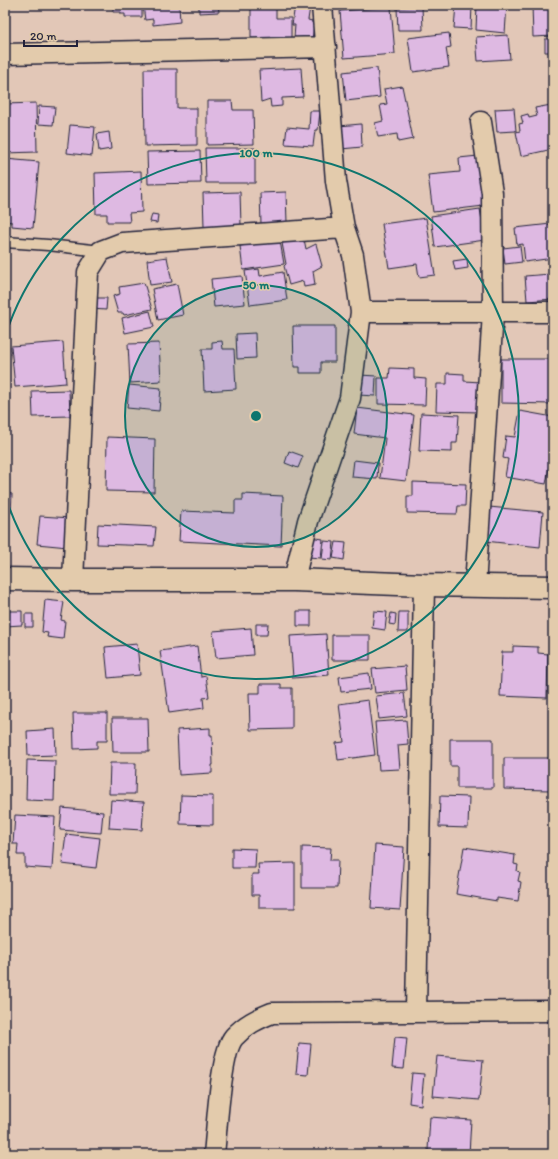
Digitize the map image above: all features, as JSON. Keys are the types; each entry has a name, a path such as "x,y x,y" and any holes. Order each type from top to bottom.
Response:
{"street":[{"path":"294,580 308,521 350,398 361,312 353,255 344,228 336,180 322,5"},
{"path":"5,54 326,47"},
{"path":"475,586 493,313 492,193 481,122"},
{"path":"73,580 88,272 101,251 122,243 344,228"},
{"path":"361,312 553,312"},
{"path":"5,579 294,580 424,586 553,587"},
{"path":"416,1011 424,586"},
{"path":"214,1154 223,1063 233,1038 250,1022 272,1013 553,1011"}],"lane":[{"path":"5,242 101,251"}],"building":[{"path":"113,5 142,5 142,17 125,17 125,14 121,14 121,12 113,12"},
{"path":"143,5 179,5 180,22 153,25 153,19 145,20"},
{"path":"199,5 218,5 219,12 199,13"},
{"path":"295,5 310,7 308,20 312,21 314,24 312,41 294,38 295,25 292,25"},
{"path":"456,5 472,5 471,29 454,28"},
{"path":"477,5 507,5 505,33 476,30"},
{"path":"532,5 553,5 553,36 533,37"},
{"path":"251,6 276,6 276,18 291,18 291,43 251,43"},
{"path":"391,7 395,54 344,58 340,11"},
{"path":"422,7 423,30 398,30 397,8"},
{"path":"449,33 451,47 446,48 449,67 413,72 408,38"},
{"path":"508,35 510,59 478,61 476,37"},
{"path":"545,39 553,39 553,52 545,52"},
{"path":"301,68 303,97 282,98 282,106 271,107 270,99 261,102 259,70"},
{"path":"377,68 380,97 346,101 343,72"},
{"path":"144,69 177,69 177,108 197,108 197,145 145,146"},
{"path":"402,86 413,139 398,142 397,134 378,137 375,123 383,121 380,105 387,104 384,89"},
{"path":"207,101 232,101 233,110 253,110 254,144 207,145"},
{"path":"36,103 37,152 5,153 5,104"},
{"path":"551,105 553,127 549,128 553,149 521,156 516,132 520,131 519,124 523,123 521,116 528,114 529,118 537,116 535,108"},
{"path":"39,106 55,107 53,125 38,124"},
{"path":"514,108 516,131 497,132 495,109"},
{"path":"310,111 320,111 318,130 315,130 313,146 285,144 287,127 309,129"},
{"path":"361,124 362,147 341,149 339,126"},
{"path":"70,125 95,127 92,156 67,153"},
{"path":"109,132 111,149 99,151 97,134"},
{"path":"205,148 255,148 255,183 206,183"},
{"path":"200,151 201,183 148,184 147,152"},
{"path":"478,156 484,206 433,212 428,175 460,172 459,158"},
{"path":"5,159 39,162 33,228 12,226 12,222 5,221"},
{"path":"141,171 142,212 129,213 130,222 107,222 107,214 96,214 95,173"},
{"path":"240,192 241,226 204,227 203,193"},
{"path":"286,192 287,223 261,224 260,193"},
{"path":"480,209 485,240 435,247 431,216"},
{"path":"152,214 158,215 157,223 150,222"},
{"path":"426,218 435,275 419,277 417,264 389,268 382,224"},
{"path":"551,224 553,258 525,262 523,244 517,245 515,228"},
{"path":"304,239 306,249 316,244 322,266 313,271 315,285 304,287 303,281 289,285 284,266 286,264 282,243"},
{"path":"280,241 284,264 243,270 240,246"},
{"path":"520,246 522,262 505,264 503,248"},
{"path":"167,257 172,282 150,285 147,260"},
{"path":"467,259 468,268 455,270 453,261"},
{"path":"259,269 260,276 283,272 287,300 250,305 245,271"},
{"path":"551,274 553,299 527,301 525,276"},
{"path":"242,276 245,304 214,307 211,279"},
{"path":"144,283 152,309 124,315 123,313 118,313 113,296 120,294 119,287"},
{"path":"177,284 183,315 158,320 152,289"},
{"path":"91,298 107,298 106,310 91,309"},
{"path":"150,311 154,327 125,333 122,318"},
{"path":"293,326 335,326 335,362 321,362 321,373 300,373 300,367 294,367"},
{"path":"255,333 256,358 237,359 236,334"},
{"path":"222,341 223,349 234,349 236,389 204,391 202,349 212,349 212,342"},
{"path":"63,342 66,383 15,387 11,346"},
{"path":"159,343 161,381 130,383 128,344"},
{"path":"501,359 553,359 553,404 501,403"},
{"path":"390,368 414,369 414,378 426,379 425,405 378,404 378,378 389,378"},
{"path":"447,373 464,374 464,381 481,382 480,412 436,411 437,384 447,384"},
{"path":"360,375 376,376 375,396 358,395"},
{"path":"129,385 161,388 159,411 127,408"},
{"path":"69,390 70,416 33,417 32,391"},
{"path":"357,408 414,415 406,481 380,478 385,438 354,434"},
{"path":"520,411 553,417 553,447 546,484 505,477 508,459 503,458 506,436 515,437"},
{"path":"421,413 459,415 457,443 452,443 452,452 419,451"},
{"path":"107,437 155,439 154,492 106,491"},
{"path":"289,451 303,456 298,468 285,463"},
{"path":"354,460 378,463 377,479 352,477"},
{"path":"413,482 466,484 465,506 458,506 457,514 407,513 407,496 413,496"},
{"path":"5,493 12,494 11,513 5,512"},
{"path":"243,494 283,496 281,546 179,541 181,511 235,513 235,500 243,500"},
{"path":"489,507 543,512 540,547 485,541"},
{"path":"40,516 71,518 68,547 37,544"},
{"path":"98,524 156,527 154,546 97,544"},
{"path":"310,537 323,539 321,558 308,557"},
{"path":"324,541 334,542 332,560 322,559"},
{"path":"336,542 346,543 344,560 333,558"},
{"path":"45,600 64,602 61,620 65,621 63,639 47,637 48,633 42,632"},
{"path":"5,611 22,611 22,625 5,626"},
{"path":"297,611 311,611 311,626 297,626"},
{"path":"374,611 387,612 385,630 372,628"},
{"path":"399,612 408,612 408,632 398,632"},
{"path":"391,613 396,614 395,625 389,624"},
{"path":"25,614 33,614 33,627 25,627"},
{"path":"256,624 268,624 267,635 256,635"},
{"path":"251,628 253,655 216,658 213,631"},
{"path":"326,634 329,675 293,678 290,636"},
{"path":"332,635 370,635 370,660 332,660"},
{"path":"137,644 140,675 108,678 105,647"},
{"path":"197,646 201,677 206,676 209,697 203,698 204,708 169,713 160,651"},
{"path":"513,646 538,647 538,653 548,654 547,698 500,696 502,652 513,652"},
{"path":"405,666 407,690 375,693 372,669"},
{"path":"369,673 371,689 341,692 339,677"},
{"path":"260,684 281,684 281,688 292,688 292,729 250,730 249,693 260,693"},
{"path":"404,693 407,716 379,719 376,696"},
{"path":"368,700 375,755 338,760 336,743 344,742 339,704"},
{"path":"73,713 107,713 107,741 97,741 97,748 74,749"},
{"path":"112,718 148,718 149,752 113,752"},
{"path":"406,720 408,744 398,745 400,769 379,770 375,722"},
{"path":"210,728 210,735 212,735 212,773 179,775 177,730"},
{"path":"55,729 56,755 28,756 27,731"},
{"path":"450,739 493,739 493,788 457,788 457,766 450,766"},
{"path":"504,758 551,758 550,790 504,789"},
{"path":"27,760 55,761 54,801 26,800"},
{"path":"110,763 136,763 135,794 109,794"},
{"path":"181,795 213,796 213,825 180,824"},
{"path":"440,796 469,797 468,828 439,827"},
{"path":"111,800 144,802 142,830 109,828"},
{"path":"62,808 103,812 101,833 60,830"},
{"path":"15,815 55,817 52,869 25,867 25,855 17,855 18,844 13,844"},
{"path":"66,834 100,838 96,868 62,864"},
{"path":"375,845 404,847 400,910 371,908"},
{"path":"302,847 331,848 330,860 338,860 337,888 302,888"},
{"path":"464,847 515,855 514,864 518,865 517,871 520,872 518,881 521,882 518,901 497,898 497,901 456,894"},
{"path":"232,848 256,849 255,868 232,868"},
{"path":"295,863 295,908 259,908 259,895 252,895 252,874 259,874 258,864"},
{"path":"395,1037 407,1038 404,1069 392,1068"},
{"path":"299,1043 311,1044 308,1075 296,1074"},
{"path":"437,1056 483,1060 479,1100 433,1096"},
{"path":"412,1073 424,1074 421,1105 409,1103"},
{"path":"430,1117 471,1120 469,1154 428,1150"}]}
